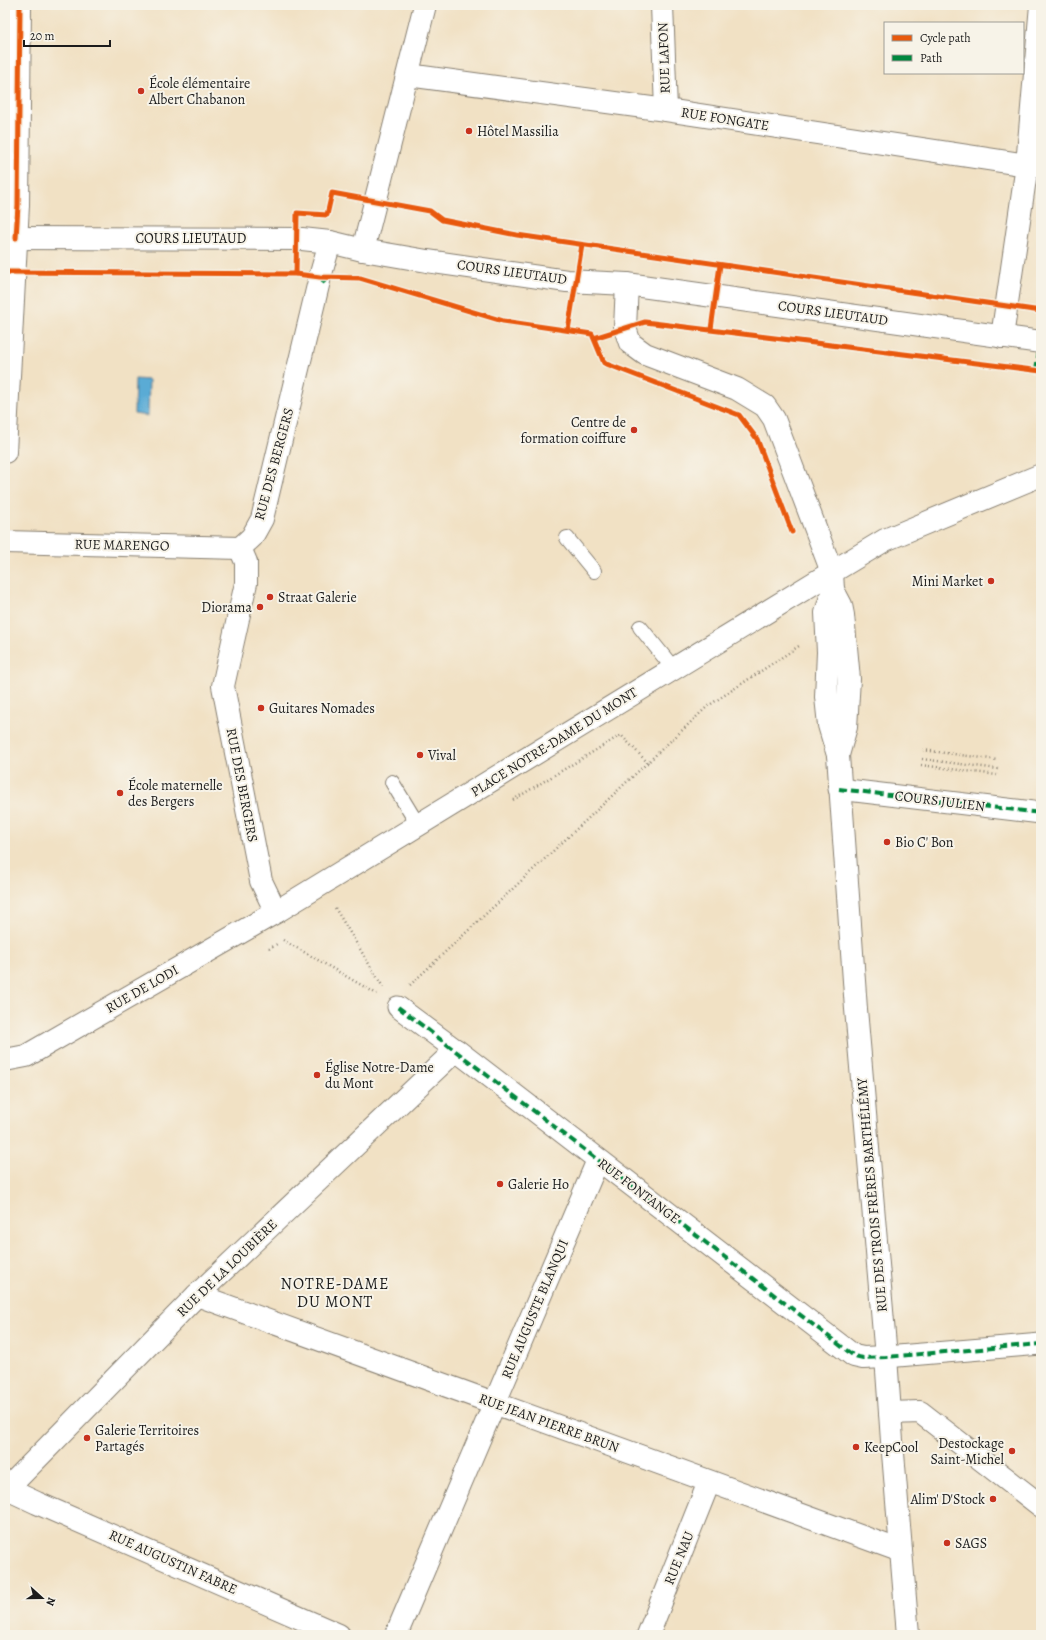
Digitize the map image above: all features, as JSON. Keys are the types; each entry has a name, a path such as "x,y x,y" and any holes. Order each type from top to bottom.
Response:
{"street":[{"path":"5,452 10,238 18,205 20,5"},
{"path":"363,250 425,5"},
{"name":"RUE LAFON","path":"662,5 666,110"},
{"path":"1002,337 1034,166 1041,5"},
{"name":"RUE FONGATE","path":"408,75 666,110 1034,166"},
{"name":"COURS LIEUTAUD","path":"10,238 283,239 330,242 363,250 567,281 627,284 1041,342"},
{"name":"RUE DES BERGERS","path":"276,912 261,881 223,686 246,583 246,562 240,548 252,537 262,519 318,285 330,242"},
{"name":"RUE DES TROIS FRÈRES BARTHÉLÉMY","path":"627,284 625,328 630,343 645,354 738,389 765,406 774,418 843,614 850,679 846,727 838,755"},
{"name":"PLACE NOTRE-DAME DU MONT","path":"276,912 674,668 832,581 885,540 1041,475"},
{"name":"RUE MARENGO","path":"5,542 240,548"},
{"name":"RUE DES TROIS FRÈRES BARTHÉLÉMY","path":"832,581 826,613 828,652 826,697 829,725 838,755 839,789 856,1009 908,1635"},
{"name":"COURS JULIEN","path":"839,789 1041,813"},
{"name":"RUE DE LODI","path":"5,1060 26,1056 276,912"},
{"name":"RUE FONTANGE","path":"395,1005 456,1050 854,1356 863,1358 886,1357"},
{"name":"RUE DE LA LOUBIÈRE","path":"6,1489 197,1295 456,1050"},
{"name":"RUE AUGUSTE BLANQUI","path":"396,1635 598,1160"},
{"name":"RUE JEAN PIERRE BRUN","path":"197,1295 901,1551"},
{"path":"886,1357 1041,1344"},
{"path":"890,1413 920,1412 1041,1506"},
{"name":"RUE NAU","path":"648,1635 709,1482"},
{"name":"RUE AUGUSTIN FABRE","path":"6,1489 339,1635"}],"lane":[{"path":"567,538 594,571"},
{"path":"640,627 674,668"},
{"path":"392,782 418,825"}],"path":[{"path":"395,1005 708,706 799,646"},
{"path":"512,801 621,735 648,762"},
{"path":"923,750 998,760"},
{"path":"922,759 998,768"},
{"path":"921,765 997,775"},
{"path":"328,912 342,903"},
{"path":"335,908 395,1005"},
{"path":"269,949 289,936"},
{"path":"283,940 395,1005"}],"water":[{"path":"135,379 149,380 148,416 134,414"}],"marked path":[{"path":"320,277 327,286"},
{"path":"1036,370 1041,336"},
{"path":"839,789 1041,813"},
{"path":"398,1007 854,1356 863,1358 886,1357 1041,1344"}],"cycle path":[{"path":"16,238 18,205 20,5"},
{"path":"296,274 297,213 327,215 332,193 430,211 442,220 517,235 1041,311"},
{"path":"568,330 582,245"},
{"path":"711,329 720,265"},
{"path":"5,272 296,274 320,277 360,278 503,321 592,334 604,363 739,415 757,439 792,532"},
{"path":"594,338 645,322 1041,371"}],"place":[{"name":"École élémentaire Albert Chabanon","path":"141,91"},
{"name":"Hôtel Massilia","path":"469,131"},
{"name":"Centre de formation coiffure","path":"634,430"},
{"name":"Mini Market","path":"991,581"},
{"name":"Straat Galerie","path":"270,597"},
{"name":"Diorama","path":"260,607"},
{"name":"Guitares Nomades","path":"261,708"},
{"name":"Vival","path":"420,755"},
{"name":"École maternelle des Bergers","path":"120,793"},
{"name":"Bio C' Bon","path":"887,842"},
{"name":"Église Notre-Dame du Mont","path":"317,1075"},
{"name":"Galerie Ho","path":"500,1184"},
{"name":"Galerie Territoires Partagés","path":"87,1438"},
{"name":"KeepCool","path":"856,1447"},
{"name":"Destockage Saint-Michel","path":"1012,1451"},
{"name":"Alim' D'Stock","path":"993,1499"},
{"name":"SAGS","path":"947,1543"}],"district":[{"name":"NOTRE-DAME DU MONT","path":"335,1293"}]}
